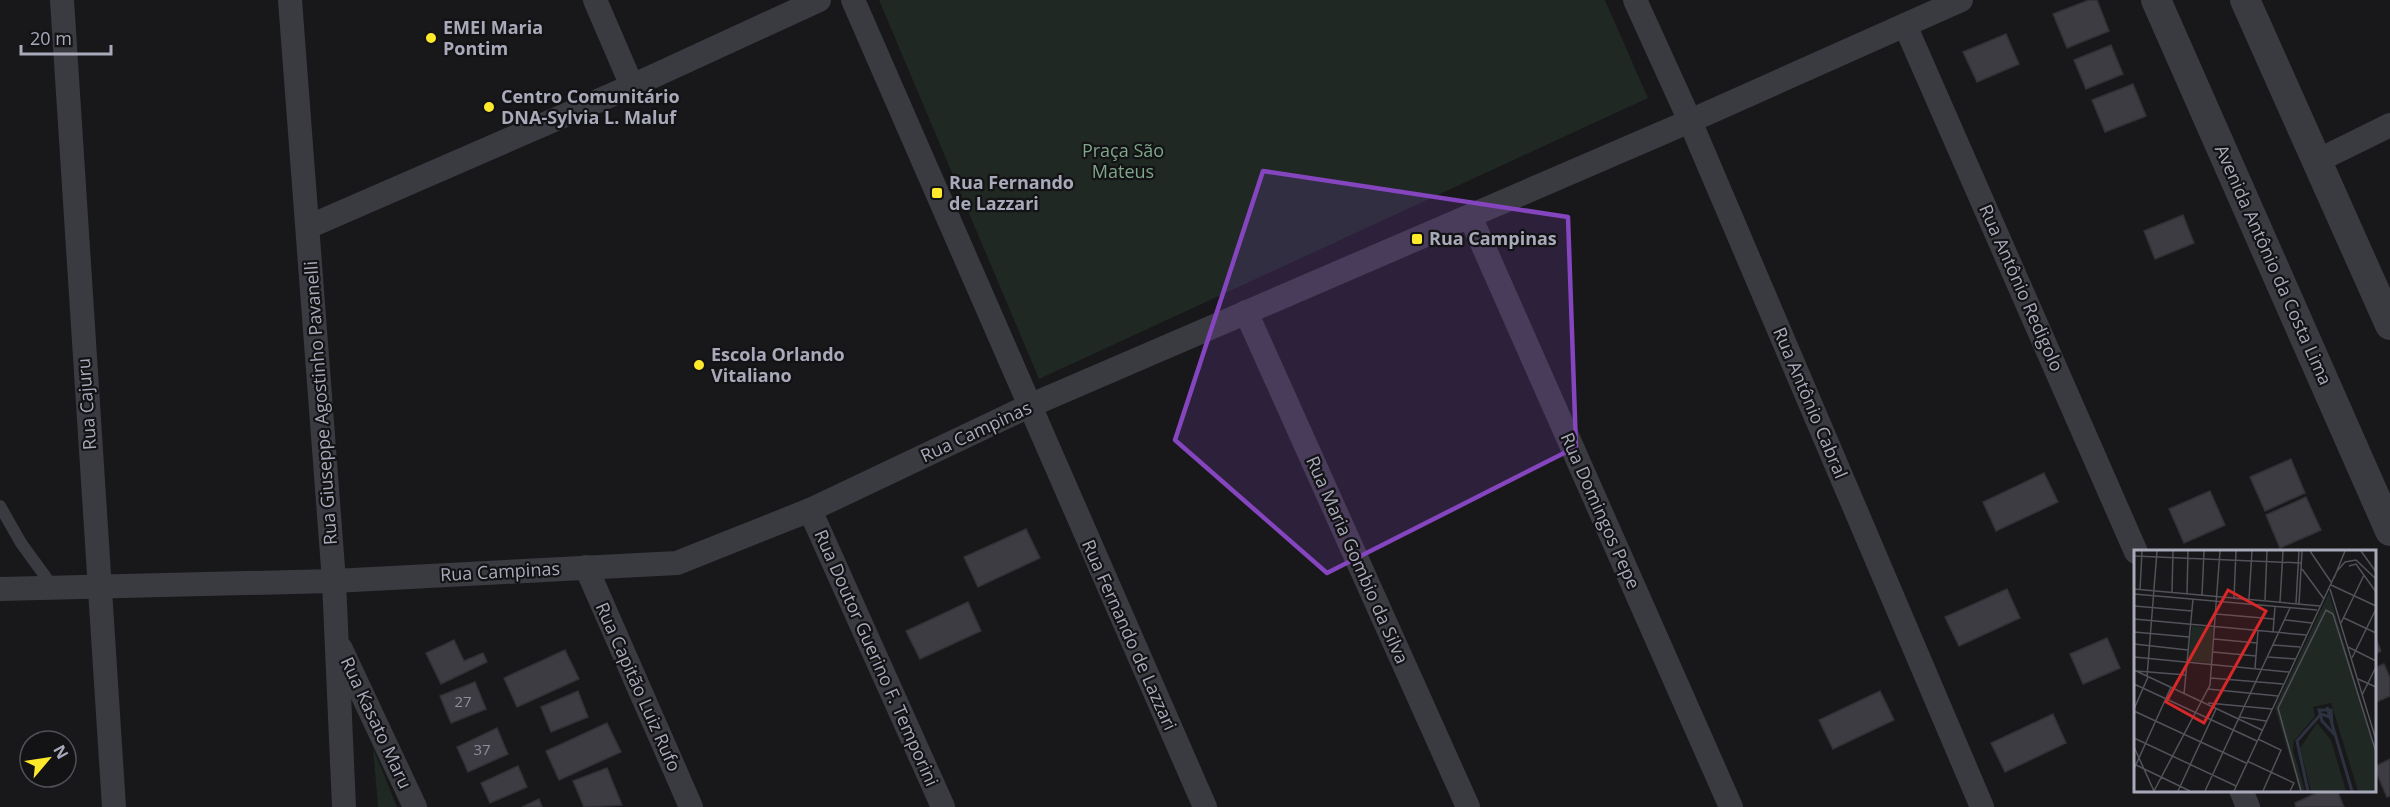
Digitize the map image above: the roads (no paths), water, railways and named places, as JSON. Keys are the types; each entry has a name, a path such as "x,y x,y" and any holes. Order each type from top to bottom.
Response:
{"street":[{"name":"Rua Cajuru","path":"62,0 114,807"},
{"name":"Rua Giuseppe Agostinho Pavanelli","path":"290,0 334,581 344,807"},
{"path":"595,0 632,86"},
{"path":"308,226 632,86 819,0"},
{"name":"Rua Fernando de Lazzari","path":"853,0 1205,807"},
{"name":"Rua Antônio Cabral","path":"1635,0 1690,121 1982,807"},
{"name":"Rua Campinas","path":"0,589 334,581 677,563 810,510 1029,406 1690,121 1961,0"},
{"path":"2245,0 2390,325"},
{"name":"Avenida Antônio da Costa Lima","path":"2167,7 2390,531"},
{"name":"Rua Antônio Redigolo","path":"1905,25 2135,550"},
{"path":"2317,161 2390,124"},
{"name":"Rua Domingos Pepe","path":"1470,216 1731,807"},
{"name":"Rua Maria Gombio da Silva","path":"1246,312 1468,807"},
{"name":"Rua Doutor Guerino F. Temporini","path":"810,510 943,807"},
{"name":"Rua Capitão Luiz Rufo","path":"586,567 691,807"},
{"name":"Rua Kasato Maru","path":"337,640 416,807"},
{"path":"2242,792 2248,807"}],"lane":[{"path":"0,507 21,543 53,588"}],"place":[{"name":"EMEI Maria Pontim","path":"431,38"},
{"name":"Centro Comunitário DNA-Sylvia L. Maluf","path":"489,107"},
{"name":"Rua Fernando de Lazzari","path":"937,193"},
{"name":"Rua Campinas","path":"1417,239"},
{"name":"Escola Orlando Vitaliano","path":"699,365"}],"park label":[{"name":"Praça São Mateus","path":"1123,161"}]}
